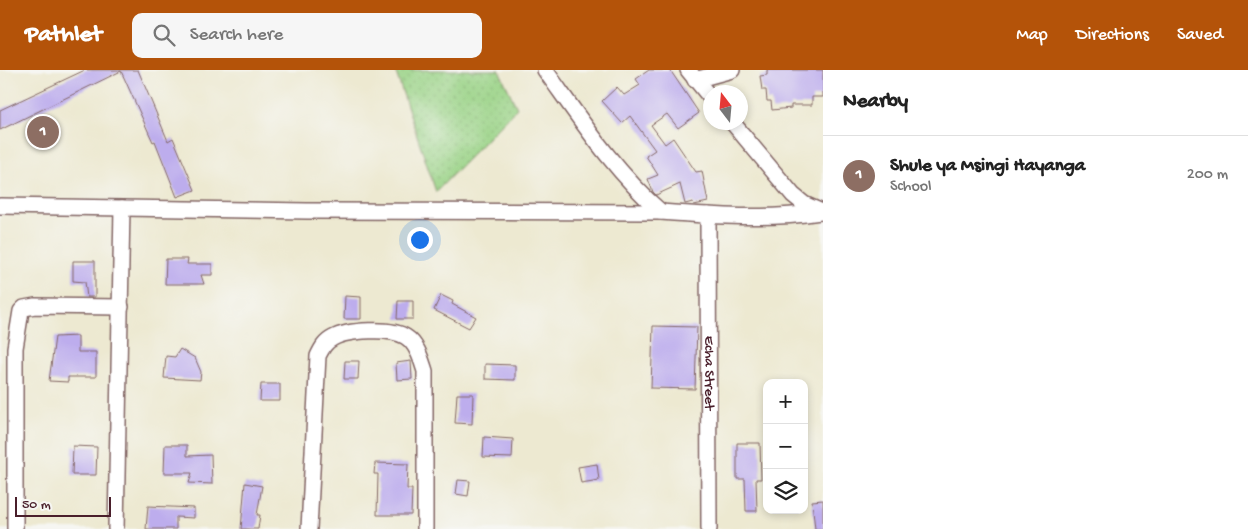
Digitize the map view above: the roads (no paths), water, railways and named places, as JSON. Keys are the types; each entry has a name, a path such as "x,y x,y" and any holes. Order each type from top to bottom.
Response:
{"street":[{"path":"545,70 609,159 634,189 661,212"},
{"path":"692,75 732,70"},
{"path":"692,75 703,88"},
{"path":"739,130 793,194 804,204 821,212"},
{"path":"0,206 661,212 708,215 798,215 821,212"},
{"path":"116,529 122,208"},
{"name":"Echa Street","path":"708,215 709,529"},
{"path":"15,529 14,357 21,311 24,308 35,306 121,307"},
{"path":"309,529 318,356 323,345 333,338 343,334 377,330 397,333 406,337 415,346 425,371 425,529"}],"place":[{"name":"Shule ya Msingi Hayanga","path":"43,132"}]}
